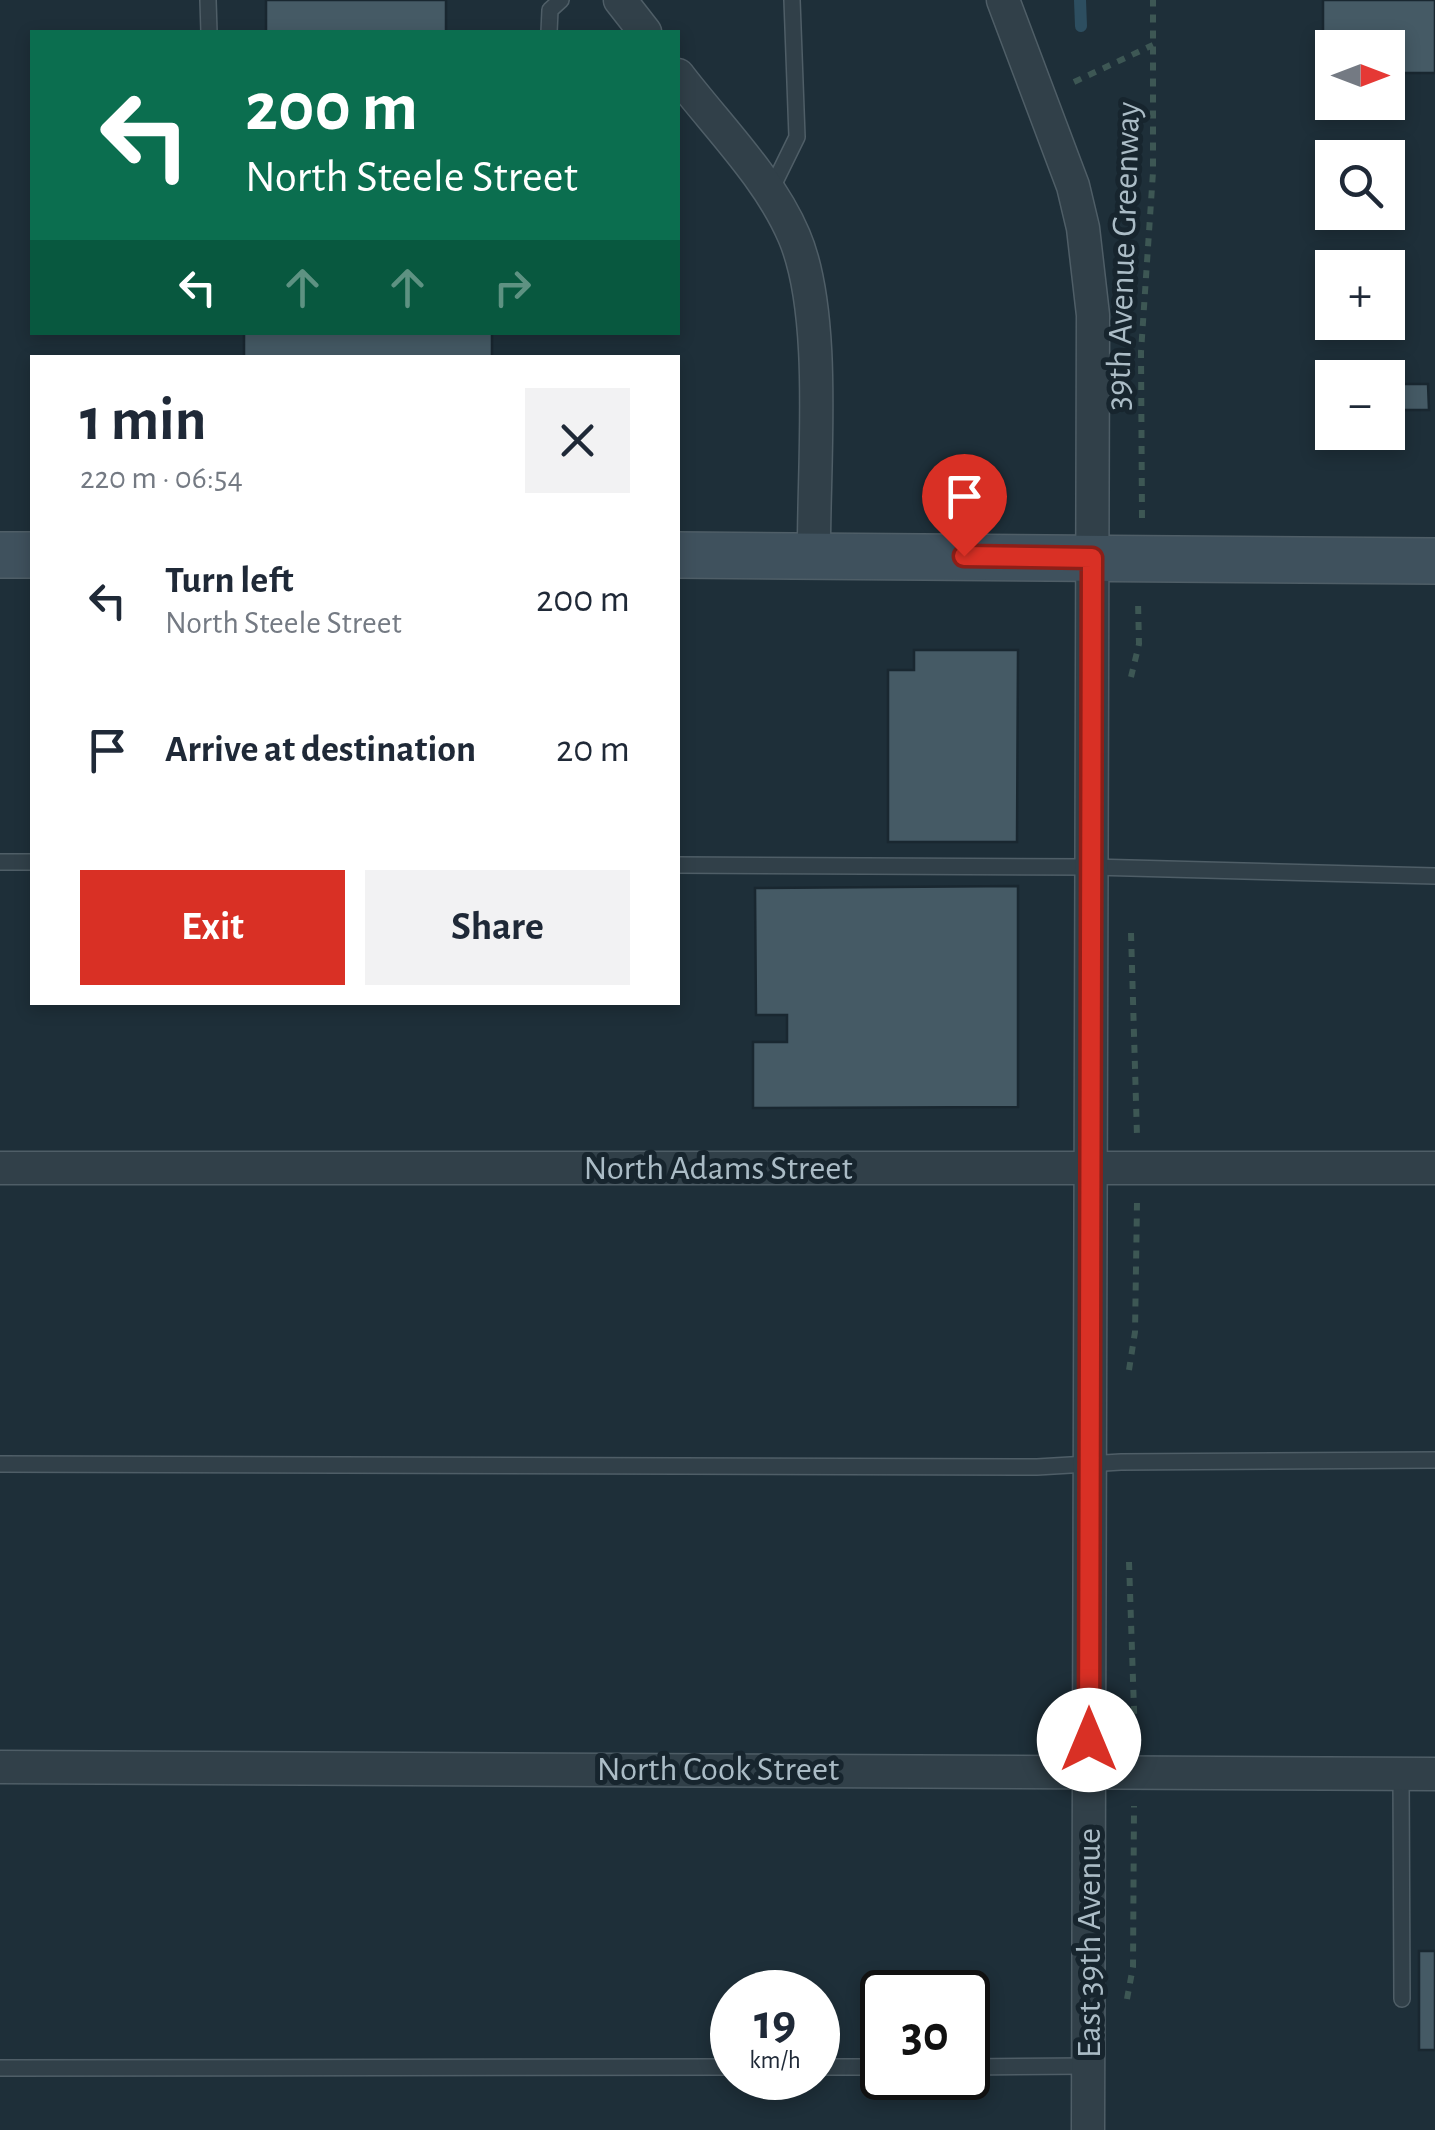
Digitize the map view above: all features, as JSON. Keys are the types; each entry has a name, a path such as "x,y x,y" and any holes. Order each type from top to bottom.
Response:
{"street":[{"path":"620,0 643,30"},
{"name":"East 39th Avenue","path":"1003,0 1060,145 1083,228 1093,315 1088,2130"},
{"path":"680,77 769,194 793,232 805,264 813,310 814,555"},
{"path":"0,555 30,555"},
{"path":"680,555 1435,561"},
{"name":"North Adams Street","path":"0,1168 1435,1168"},
{"name":"North Cook Street","path":"0,1767 1435,1774"}],"lane":[{"path":"208,0 208,30"},
{"path":"549,30 550,10 562,0"},
{"path":"769,194 797,136 792,0"},
{"path":"0,862 30,862"},
{"path":"680,865 1092,866 1435,876"},
{"path":"0,1464 1090,1464 1435,1460"},
{"path":"1401,1774 1402,1998"},
{"path":"990,2066 1088,2066"},
{"path":"0,2068 710,2067"}],"path":[{"name":"39th Avenue Greenway","path":"1142,514 1141,352 1153,172 1153,0"},
{"path":"1074,82 1153,45"}],"building":[{"path":"266,0 446,0 446,30 266,30"},
{"path":"1323,0 1435,0 1435,73 1405,73 1405,30 1323,30"},
{"path":"244,335 492,335 492,355 244,355"},
{"path":"1405,384 1428,384 1429,410 1405,410"},
{"path":"914,650 1018,650 1017,842 888,842 888,670 914,670"},
{"path":"1018,886 1018,1107 753,1108 753,1042 787,1042 787,1015 756,1015 755,888"},
{"path":"1419,1951 1435,1951 1435,2050 1419,2050"}],"waterway":[{"path":"1080,0 1081,26"}],"route":[{"path":"964,556 1092,558 1089,1740"}]}
